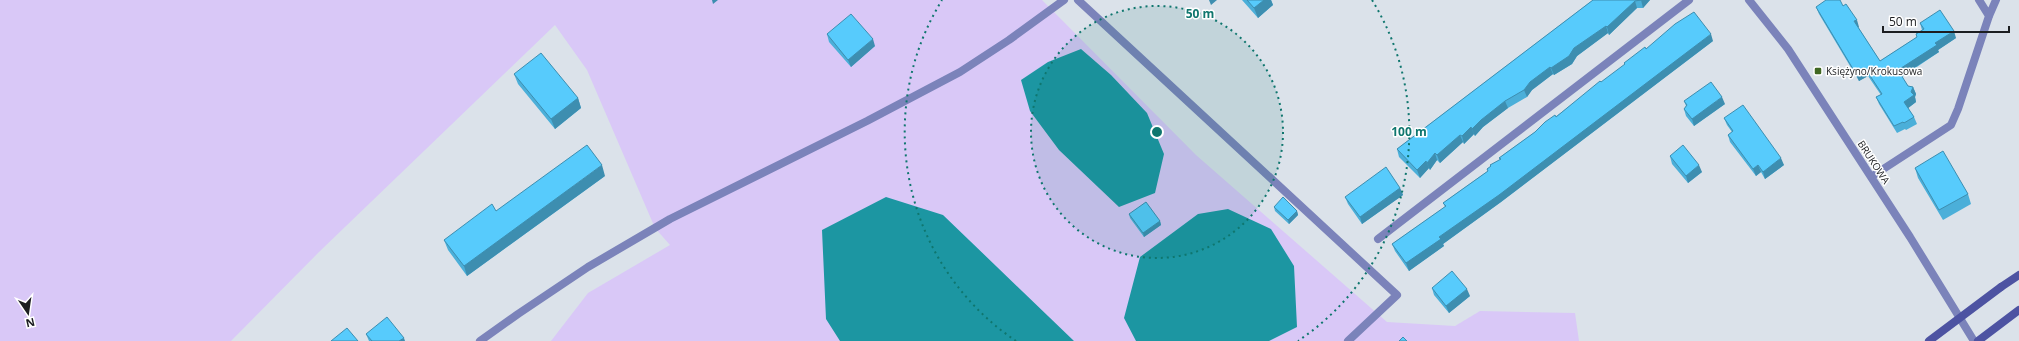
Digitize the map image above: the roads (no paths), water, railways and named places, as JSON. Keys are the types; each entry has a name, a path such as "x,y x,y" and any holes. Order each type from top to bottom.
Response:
{"main road":[{"path":"1929,341 2019,274"},
{"path":"1978,341 2019,310"}],"street":[{"path":"480,341 588,268 670,219 867,121 960,72 1009,40 1064,0"},
{"path":"1078,0 1397,296 1348,341"},
{"path":"1378,239 1689,0"},
{"name":"BRUKOWA","path":"1749,0 1788,49 1871,177 1974,341"},
{"path":"1979,0 1989,16"},
{"path":"1871,177 1951,125 1996,0"}],"water":[{"path":"1081,49 1111,75 1147,113 1164,154 1155,193 1119,207 1059,150 1030,111 1021,80 1048,62"},
{"path":"886,197 943,215 1074,341 840,341 826,319 822,230"},
{"path":"1228,209 1271,229 1294,266 1297,327 1269,341 1136,341 1124,318 1140,257 1198,214"}],"place":[{"name":"Księżyno/Krokusowa","path":"1818,71"}]}
